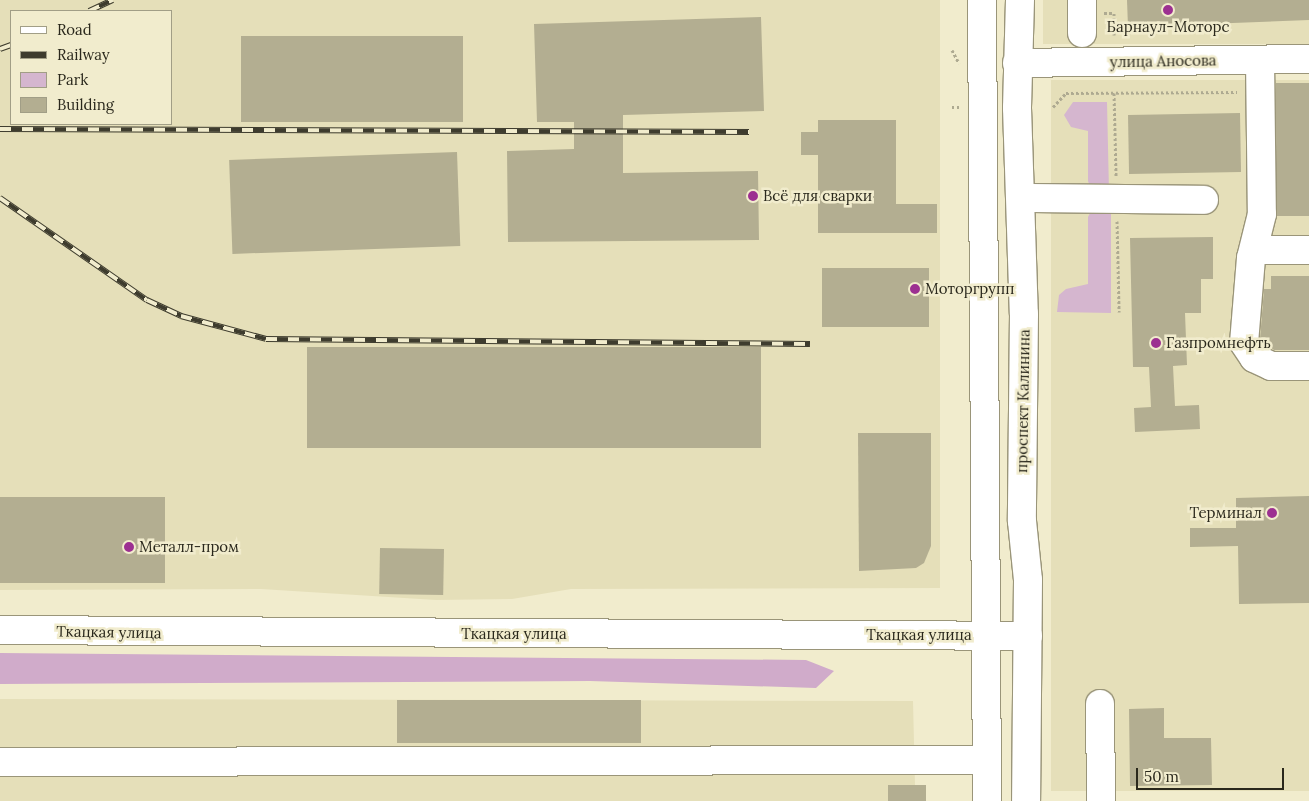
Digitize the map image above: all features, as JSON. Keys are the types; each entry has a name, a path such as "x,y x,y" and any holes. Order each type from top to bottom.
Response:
{"main road":[{"path":"982,0 984,635 987,801"},
{"name":"проспект Калинина","path":"1020,0 1017,63 1022,198 1022,521 1028,636 1026,801"},
{"path":"1082,0 1082,33"},
{"name":"улица Аносова","path":"983,62 1309,59"},
{"path":"1260,60 1262,214 1254,250 1244,343 1254,358 1271,366 1309,366"},
{"path":"1022,198 1204,200"},
{"path":"1254,250 1309,250"},
{"name":"Ткацкая улица","path":"0,630 1028,636"},
{"path":"1100,704 1101,801"},
{"path":"0,762 986,760"}],"path":[{"path":"1053,106 1066,93 1260,92"}],"shaded area":[{"path":"0,0 940,0 940,588 571,589 512,599 436,600 261,589 0,590"},
{"path":"1043,0 1309,0 1309,44 1043,44"},
{"path":"1051,80 1309,80 1309,791 1051,791"},
{"path":"0,653 806,660 834,671 816,688 590,681 0,684"},
{"path":"0,699 913,701 915,785 926,801 0,801"}],"green space":[{"path":"1073,102 1107,102 1109,192 1091,189 1088,181 1088,131 1071,127 1064,115"},
{"path":"1111,207 1111,313 1057,312 1059,295 1066,289 1088,284 1088,217 1091,211"}],"building":[{"path":"1127,0 1309,0 1309,20 1128,27"},
{"path":"761,17 764,111 623,115 623,173 758,171 759,240 508,242 507,151 574,149 574,122 537,122 534,24"},
{"path":"241,36 463,36 463,122 241,122"},
{"path":"1276,83 1309,83 1309,216 1276,216"},
{"path":"1240,113 1241,172 1129,174 1128,115"},
{"path":"818,120 896,120 896,204 937,204 937,233 818,233 818,155 801,155 801,132 818,132"},
{"path":"457,152 460,246 232,254 229,160"},
{"path":"1213,237 1213,279 1201,279 1201,313 1185,313 1187,365 1173,366 1175,406 1199,405 1200,429 1135,432 1134,408 1151,407 1149,367 1133,367 1130,238"},
{"path":"822,268 929,268 929,327 822,327"},
{"path":"1271,276 1309,276 1309,350 1274,350 1260,339 1264,289 1271,289"},
{"path":"307,347 761,347 761,448 307,448"},
{"path":"858,433 931,433 931,546 924,563 916,568 859,571"},
{"path":"1309,496 1309,603 1239,604 1238,546 1190,547 1190,528 1236,528 1236,498"},
{"path":"0,497 165,497 165,583 0,583"},
{"path":"380,548 444,549 443,595 379,594"},
{"path":"397,700 641,700 641,743 397,743"},
{"path":"1164,708 1164,738 1211,738 1212,785 1130,786 1129,709"},
{"path":"888,785 926,785 926,801 888,801"}],"railway":[{"path":"91,10 113,0"},
{"path":"0,49 10,45"},
{"path":"0,129 749,132"},
{"path":"0,198 147,300 181,316 266,339 810,344"}],"place":[{"name":"Барнаул-Моторс","path":"1168,10"},
{"name":"Всё для сварки","path":"753,196"},
{"name":"Моторгрупп","path":"915,289"},
{"name":"Газпромнефть","path":"1156,343"},
{"name":"Терминал","path":"1272,513"},
{"name":"Металл-пром","path":"129,547"}]}
